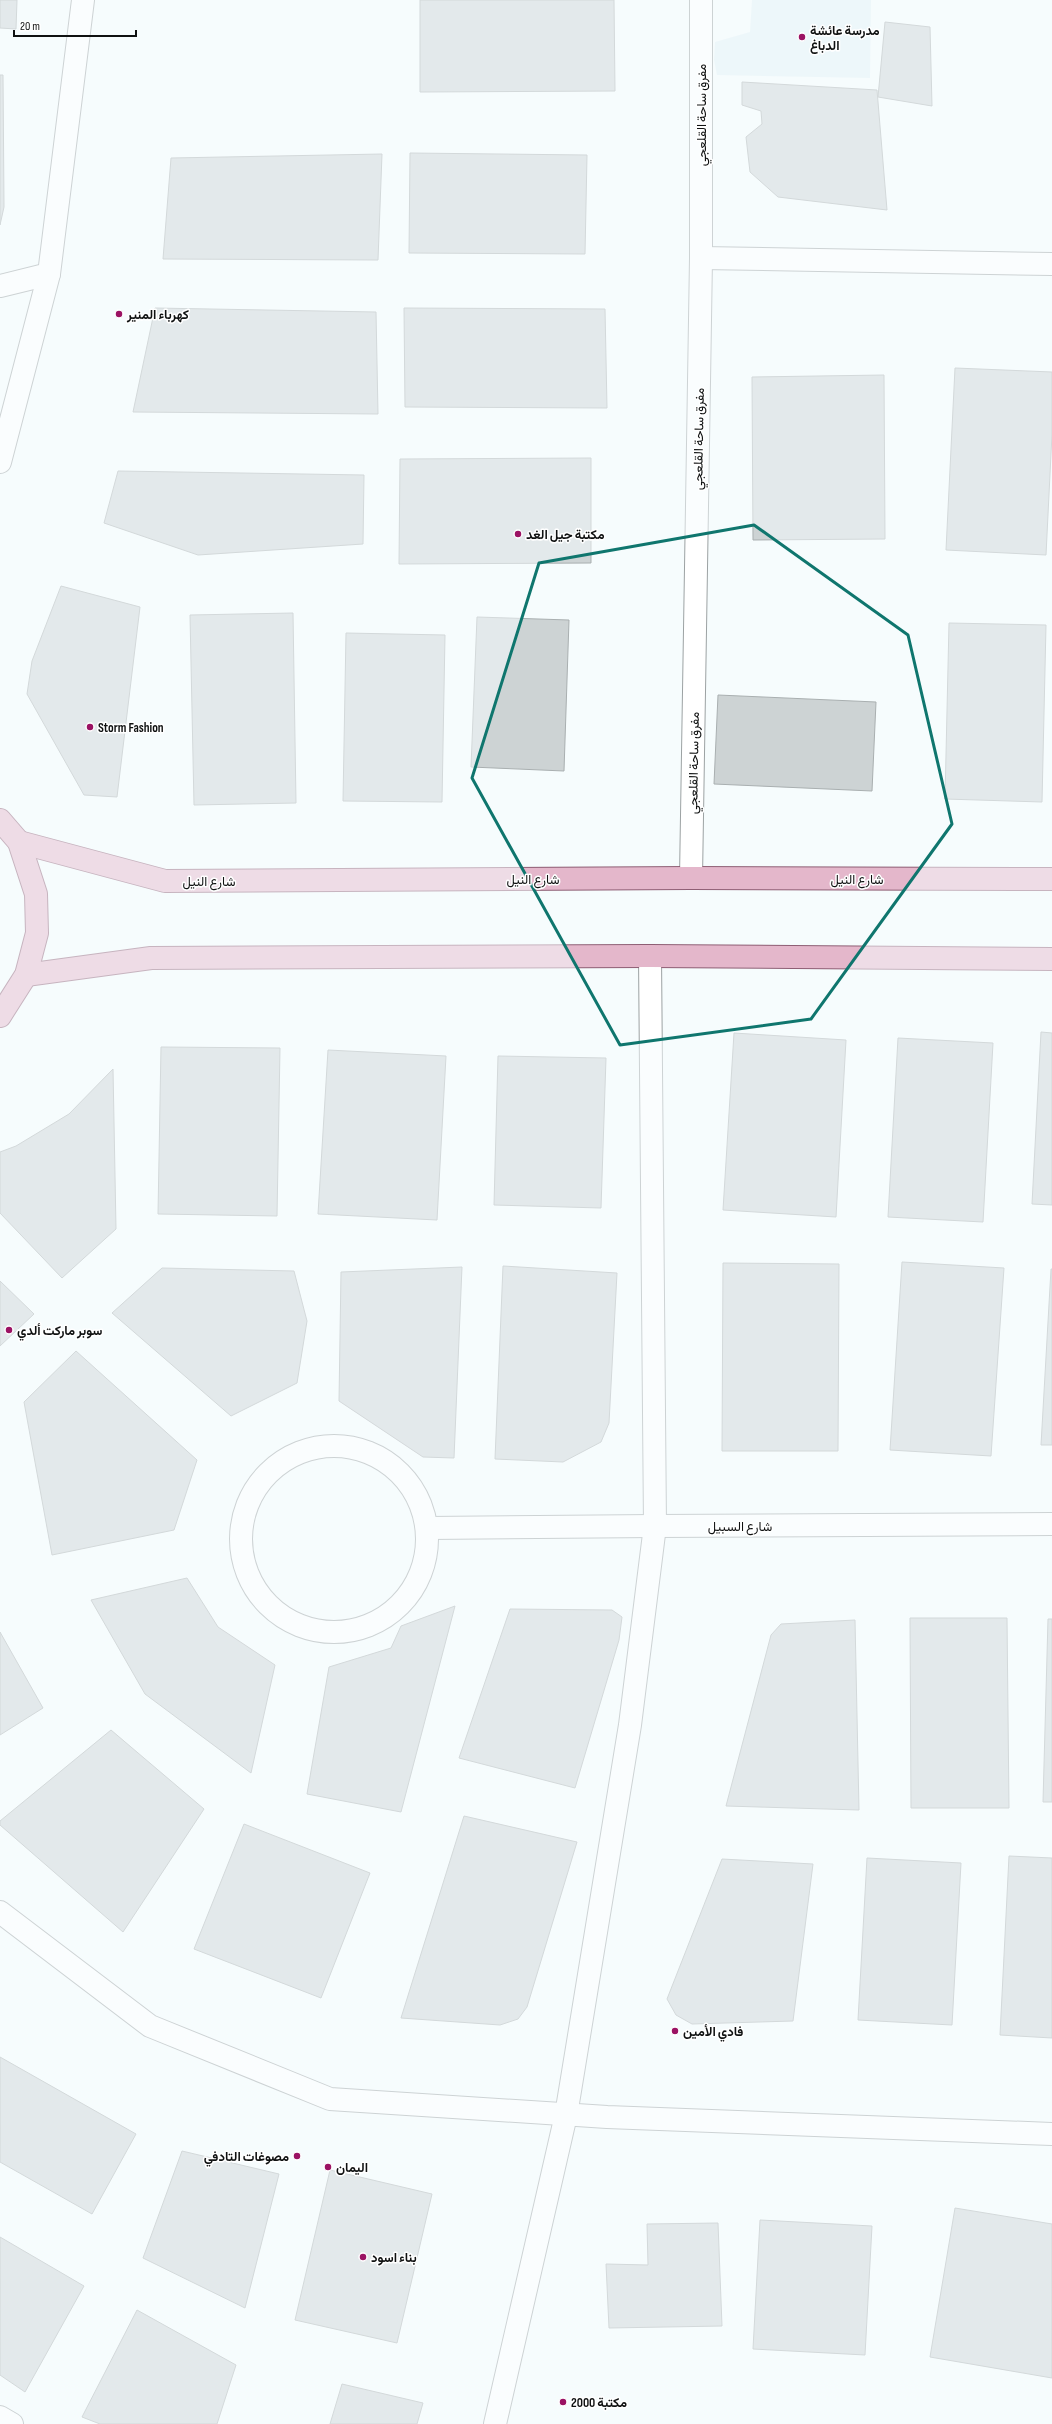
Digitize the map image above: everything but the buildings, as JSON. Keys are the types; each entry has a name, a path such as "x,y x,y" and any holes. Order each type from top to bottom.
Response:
{"main road":[{"path":"0,820 19,842 36,894 37,933 26,975 0,1016"},
{"name":"شارع النيل","path":"19,842 165,881 691,878 1052,879"},
{"path":"26,975 151,958 650,956 1052,959"}],"street":[{"path":"0,462 49,274 83,0"},
{"name":"مفرق ساحة القلعجي","path":"691,878 701,258 701,0"},
{"path":"701,258 1052,264"},
{"path":"0,286 49,274"},
{"path":"495,2424 566,2115 630,1725 655,1526 650,956"},
{"path":"337,1444 363,1449 392,1464 414,1489 428,1528 422,1572 402,1604 364,1629 341,1633 308,1630 274,1612 252,1587 245,1572 239,1540 242,1517 255,1486 286,1458 305,1449 337,1444"},
{"name":"شارع السبيل","path":"428,1528 1052,1524"},
{"path":"0,1912 150,2026 330,2099 566,2115 1052,2134"},
{"path":"0,2417 12,2424"}],"highlighted area":[{"path":"754,525 908,635 952,824 811,1019 620,1045 472,778 539,563"}],"shaded area":[{"name":"مدرسة عائشة الدباغ","path":"752,0 871,0 870,78 717,75 714,60 715,42 750,32"}],"place":[{"name":"مدرسة عائشة الدباغ","path":"802,37"},
{"name":"كهرباء المنير","path":"119,314"},
{"name":"مكتبة جيل الغد","path":"518,534"},
{"name":"Storm Fashion","path":"90,727"},
{"name":"سوبر ماركت ألدي","path":"9,1330"},
{"name":"فادي الأمين","path":"675,2031"},
{"name":"مصوغات التادفي","path":"297,2156"},
{"name":"اليمان","path":"328,2167"},
{"name":"بناء اسود","path":"363,2257"},
{"name":"مكتبة 2000","path":"563,2402"}]}
